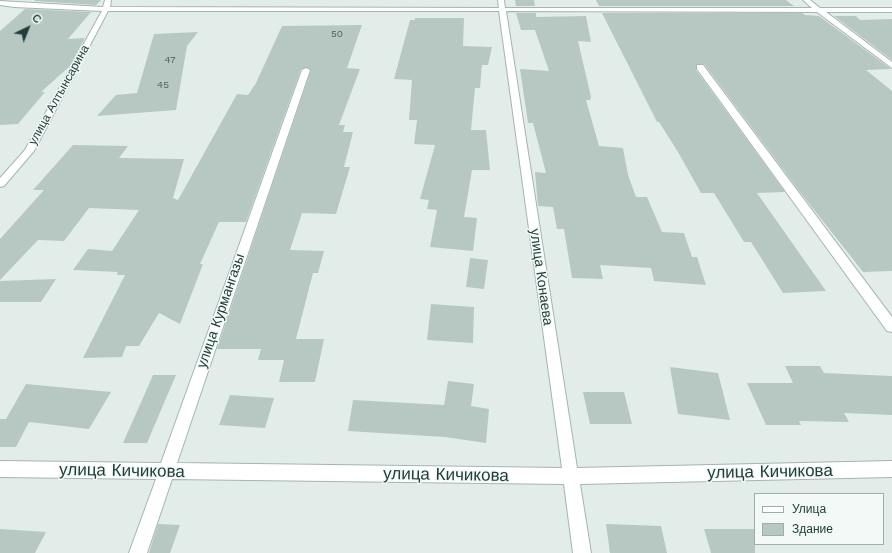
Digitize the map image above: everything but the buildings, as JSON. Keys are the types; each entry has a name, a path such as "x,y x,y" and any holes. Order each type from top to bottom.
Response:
{"street":[{"name":"улица Алтынсарина","path":"0,184 29,151 106,9 108,0"},
{"path":"806,0 817,10 892,66"},
{"path":"0,3 14,5 106,9 501,4 892,10"},
{"name":"улица Конаева","path":"501,4 582,553"},
{"path":"0,12 14,5"},
{"path":"700,67 892,327"},
{"name":"улица Курмангазы","path":"138,553 306,70"},
{"name":"улица Кичикова","path":"0,469 570,476 892,469"}]}
